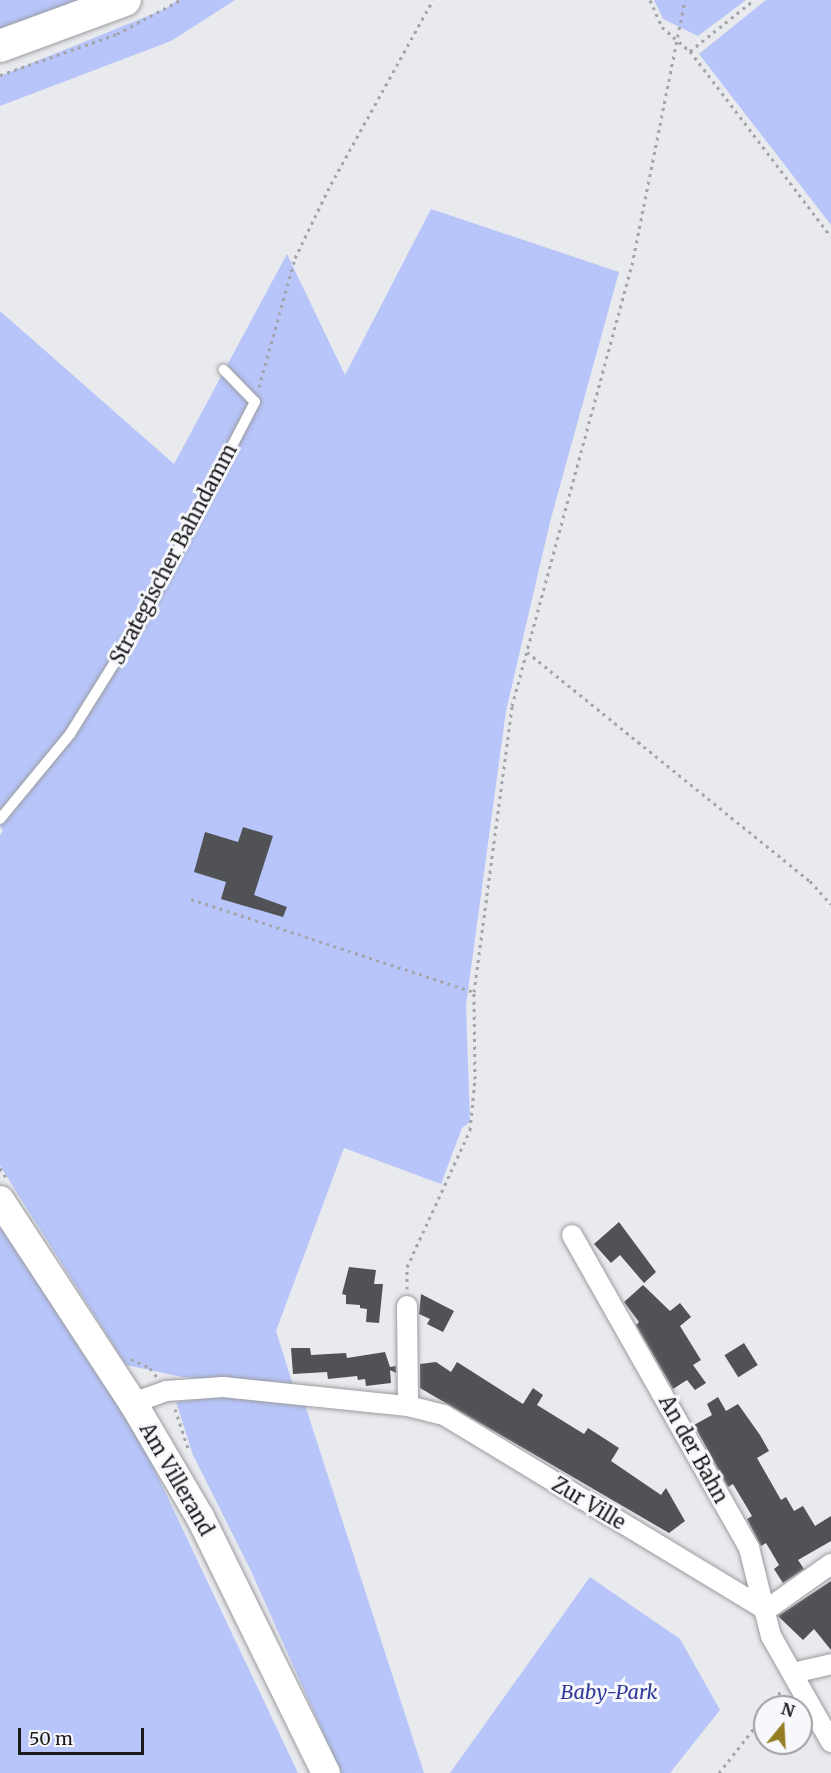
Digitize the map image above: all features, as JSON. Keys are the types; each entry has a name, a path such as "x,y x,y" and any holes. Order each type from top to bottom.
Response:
{"main road":[{"path":"0,46 125,0"},
{"name":"Am Villerand","path":"0,1200 133,1403 200,1517 326,1773"}],"street":[{"name":"An der Bahn","path":"572,1235 749,1548 771,1636 831,1742"},
{"path":"407,1306 408,1406"},
{"name":"Zur Ville","path":"133,1403 166,1391 199,1387 408,1406 444,1415 765,1610"},
{"path":"765,1610 831,1564"},
{"path":"794,1673 831,1664"}],"lane":[{"path":"224,370 255,402"},
{"name":"Strategischer Bahndamm","path":"0,819 70,734 145,614 255,402"}],"path":[{"path":"0,75 117,34 180,0"},
{"path":"255,402 296,258 331,184 433,0"},
{"path":"650,0 662,27 678,38 690,51 831,237"},
{"path":"407,1306 407,1267 470,1130 475,1079 474,992 512,706 632,265 685,0"},
{"path":"690,51 754,0"},
{"path":"526,652 810,881 831,904"},
{"path":"191,899 474,992"},
{"path":"719,1773 753,1729"}],"green space":[{"path":"0,0 112,0 0,31"},
{"path":"178,0 235,0 171,41 0,106 0,76 165,9"},
{"path":"654,0 746,0 698,36 663,19"},
{"path":"766,0 831,0 831,225 699,54"},
{"path":"431,209 619,272 550,522 506,711 466,1005 470,1122 462,1128 441,1184 344,1148 276,1331 293,1385 182,1377 126,1365 0,1166 0,835 3,831 0,825 0,311 174,464 287,254 345,375"},
{"path":"0,1227 123,1403 298,1773 0,1773"},
{"path":"221,1397 305,1405 424,1773 341,1773 251,1571 193,1455 176,1402"},
{"name":"Baby-Park","path":"590,1577 680,1639 720,1710 670,1773 450,1773"}],"building":[{"path":"243,827 273,836 254,895 287,907 283,917 221,899 226,882 194,872 205,832 238,842"},
{"path":"619,1222 656,1272 644,1283 620,1255 611,1263 594,1244"},
{"path":"349,1267 376,1270 374,1284 383,1284 379,1323 366,1322 367,1309 360,1308 360,1305 346,1304 346,1295 342,1294"},
{"path":"643,1285 670,1311 680,1303 691,1317 680,1326 701,1360 693,1365 706,1383 695,1390 687,1380 673,1389 636,1325 639,1322 624,1302"},
{"path":"421,1294 454,1311 443,1332 427,1324 430,1319 419,1314"},
{"path":"744,1343 758,1365 738,1377 724,1355"},
{"path":"291,1348 310,1348 311,1355 346,1353 347,1358 385,1352 390,1367 396,1366 396,1373 390,1370 391,1383 366,1386 365,1379 358,1380 357,1376 328,1379 327,1372 293,1374"},
{"path":"436,1362 451,1372 457,1362 523,1404 533,1388 543,1395 537,1405 584,1434 588,1428 619,1448 611,1461 661,1495 666,1488 685,1521 669,1533 420,1388 420,1364"},
{"path":"718,1397 726,1411 738,1404 760,1435 769,1451 757,1458 781,1500 786,1497 794,1511 803,1506 815,1526 831,1516 831,1541 798,1560 804,1569 783,1583 774,1569 779,1565 766,1543 761,1546 747,1519 752,1516 733,1484 728,1487 694,1425 712,1415 707,1404"},
{"path":"831,1581 831,1650 814,1629 803,1640 778,1616"}]}
